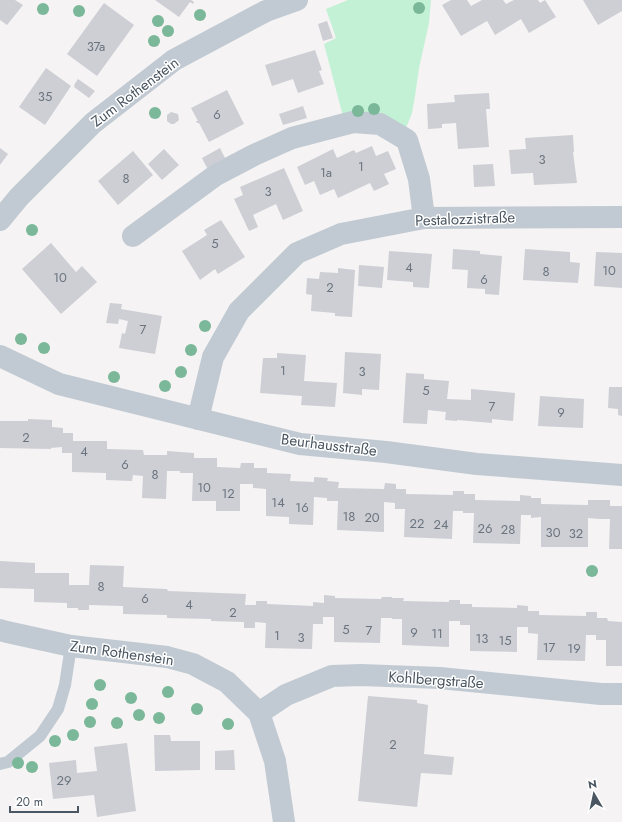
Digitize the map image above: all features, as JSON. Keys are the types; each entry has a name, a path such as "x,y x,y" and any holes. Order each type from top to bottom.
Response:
{"street":[{"name":"Zum Rothenstein","path":"0,220 19,197 93,123 174,60 266,11 296,0"},
{"path":"133,236 216,175 254,155 292,138 353,122 380,124 407,140 419,179 424,218"},
{"name":"Pestalozzistraße","path":"198,419 213,357 239,311 297,253 341,234 424,218 622,217"},
{"name":"Beurhausstraße","path":"0,356 59,384 300,444 386,452 477,464 622,475"},
{"name":"Zum Rothenstein","path":"0,630 71,646 167,657 193,664 227,682 259,713 275,760 284,822"},
{"name":"Kohlbergstraße","path":"259,713 286,695 332,676 361,675 440,678 601,694 622,694"}],"lane":[{"path":"0,764 8,762 40,736 58,708 65,685 71,646"}],"green space":[{"path":"348,0 431,0 429,23 419,68 412,113 404,133 344,120 324,44 336,38 326,9"}],"building":[{"path":"0,0 15,0 23,5 7,25 0,20"},
{"path":"155,0 191,0 194,2 193,4 190,2 179,17"},
{"path":"451,0 467,0 471,6 482,0 503,0 506,4 514,0 538,0 540,3 545,0 556,17 529,33 521,19 495,35 487,21 461,36 442,5"},
{"path":"583,0 622,0 622,11 598,25"},
{"path":"104,3 134,25 97,76 67,54"},
{"path":"327,21 333,38 323,41 318,24"},
{"path":"315,50 322,70 319,71 324,84 298,93 293,79 272,86 265,65"},
{"path":"46,68 71,86 45,125 19,107"},
{"path":"78,79 95,91 89,98 74,87"},
{"path":"227,90 244,124 209,142 199,123 197,123 196,121 198,121 191,108"},
{"path":"489,93 490,109 486,109 489,147 458,149 456,123 442,124 442,128 428,129 427,104 455,102 454,95"},
{"path":"303,106 307,118 283,125 279,114"},
{"path":"171,112 178,114 179,120 174,124 167,121 167,115"},
{"path":"573,135 573,152 577,183 534,185 533,173 511,174 509,150 526,149 525,138"},
{"path":"372,146 376,156 388,151 396,169 384,174 389,184 374,191 370,183 338,198 334,189 320,195 314,181 305,185 297,167 333,149 337,158 354,150 356,153"},
{"path":"0,148 8,154 0,165"},
{"path":"220,148 225,158 207,168 202,158"},
{"path":"164,149 179,165 162,180 148,164"},
{"path":"133,151 153,175 118,205 98,181"},
{"path":"493,164 495,186 474,187 473,165"},
{"path":"284,168 303,211 283,220 276,204 253,215 258,227 249,231 234,199 243,195 240,187"},
{"path":"221,220 245,257 218,274 215,269 200,280 182,251 207,235 204,230"},
{"path":"51,243 76,272 82,266 97,282 61,314 22,269"},
{"path":"453,249 480,251 480,254 502,256 499,295 485,294 485,289 467,288 468,270 452,269"},
{"path":"525,249 570,252 570,262 580,263 578,283 523,280"},
{"path":"389,251 432,254 429,288 413,287 413,282 387,280"},
{"path":"596,252 622,253 622,288 594,286"},
{"path":"359,265 384,267 382,288 358,286"},
{"path":"338,268 355,270 352,317 335,316 335,313 311,311 312,295 306,294 307,278 319,279 320,272 338,273"},
{"path":"110,303 122,304 121,309 162,316 155,354 119,348 122,333 125,334 128,321 119,319 118,324 106,323"},
{"path":"345,352 381,354 379,390 362,389 362,395 343,393"},
{"path":"277,353 306,355 304,381 337,383 335,407 301,405 302,396 260,393 263,358 277,358"},
{"path":"406,373 424,374 424,379 449,381 447,399 471,400 471,389 515,393 513,421 492,419 492,423 445,420 446,412 428,410 427,424 403,423"},
{"path":"609,387 622,387 622,416 618,415 618,409 608,408"},
{"path":"540,396 584,399 583,428 538,426"},
{"path":"28,419 52,420 52,427 63,428 63,433 73,433 73,441 107,441 107,449 143,450 144,455 167,455 167,451 194,453 194,458 217,458 217,467 240,468 241,463 254,463 254,468 267,468 267,473 291,474 290,481 314,482 314,477 328,478 327,481 339,482 338,488 384,489 385,483 396,484 396,489 406,489 406,494 453,495 453,491 464,491 464,494 475,494 475,500 520,501 520,495 531,496 531,498 541,498 541,504 588,505 588,500 610,500 610,506 622,506 622,549 609,549 610,519 588,518 588,547 541,547 541,517 531,518 531,515 521,515 520,544 473,543 474,513 463,513 463,511 453,511 452,539 404,537 405,509 395,509 395,503 384,502 384,532 337,530 338,501 327,501 327,498 314,497 313,525 289,524 289,517 266,516 266,489 253,488 253,484 240,484 240,511 216,511 216,501 192,501 193,473 180,473 180,471 167,471 166,499 142,498 143,476 133,475 132,481 106,480 106,473 72,472 72,453 62,453 62,447 51,449 0,448 0,421 28,421"},
{"path":"0,561 35,563 35,573 69,573 69,585 89,585 90,565 124,566 123,587 167,589 168,591 246,594 245,605 256,605 256,601 267,601 267,604 313,606 313,602 324,603 324,595 335,596 335,598 404,598 403,601 449,602 449,600 460,600 460,604 472,604 472,607 517,608 517,605 528,606 528,611 539,611 539,615 586,616 586,612 597,612 597,618 607,618 608,621 622,622 622,666 606,666 606,640 596,640 596,635 586,635 585,661 537,660 538,634 528,633 528,627 517,627 517,652 470,651 470,625 460,625 460,621 449,621 449,647 402,645 402,619 392,618 381,618 380,643 334,642 334,617 323,617 323,624 313,624 312,649 265,648 266,623 255,622 255,628 244,628 244,622 211,621 211,619 167,618 167,615 123,614 123,606 89,605 89,610 78,610 78,608 67,608 67,603 34,602 34,589 0,588"},
{"path":"368,696 417,700 417,703 428,705 424,754 454,757 452,775 421,773 417,807 358,801"},
{"path":"154,735 170,735 171,741 200,741 200,770 155,771"},
{"path":"127,743 136,811 97,817 94,795 53,799 49,763 76,760 77,773 97,771 94,747"},
{"path":"234,750 235,770 215,770 215,751"}]}
